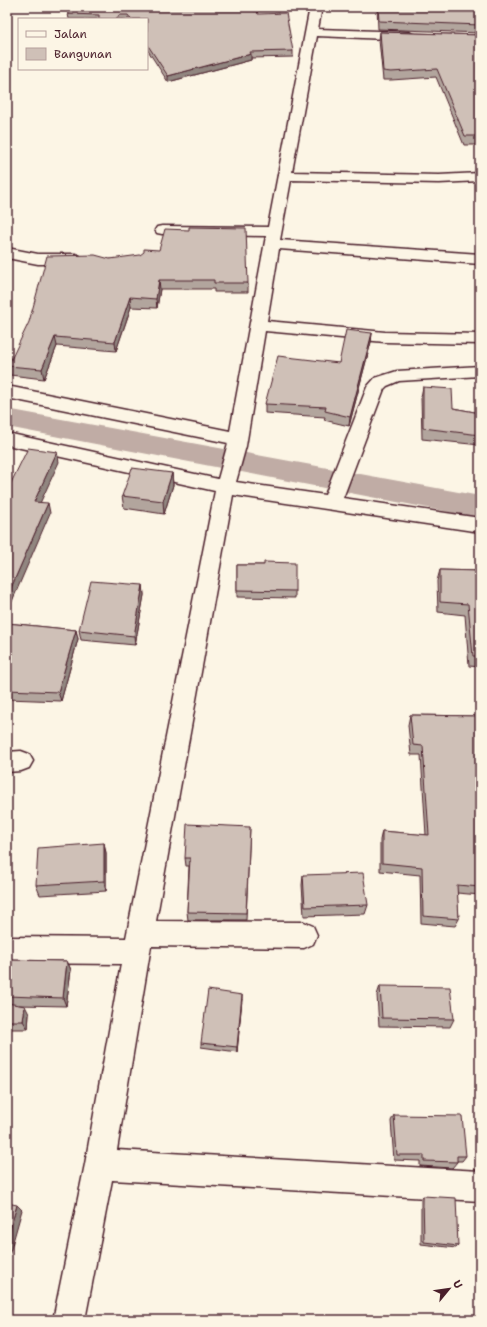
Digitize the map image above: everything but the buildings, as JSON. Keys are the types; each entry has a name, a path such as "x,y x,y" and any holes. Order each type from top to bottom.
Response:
{"street":[{"path":"68,1320 100,1164 139,942 227,481 237,443 284,176 316,7"},
{"path":"311,32 419,36"},
{"path":"284,176 439,179 480,177"},
{"path":"162,230 273,238 480,259"},
{"path":"7,253 38,259 89,258"},
{"path":"258,325 385,337 480,339"},
{"path":"334,497 376,387 380,382 397,376 480,371"},
{"path":"7,392 237,443"},
{"path":"7,439 227,481 334,497 480,525"},
{"path":"7,950 139,942 304,935"},
{"path":"100,1164 480,1186"}],"waterway":[{"path":"7,418 480,507"}]}
